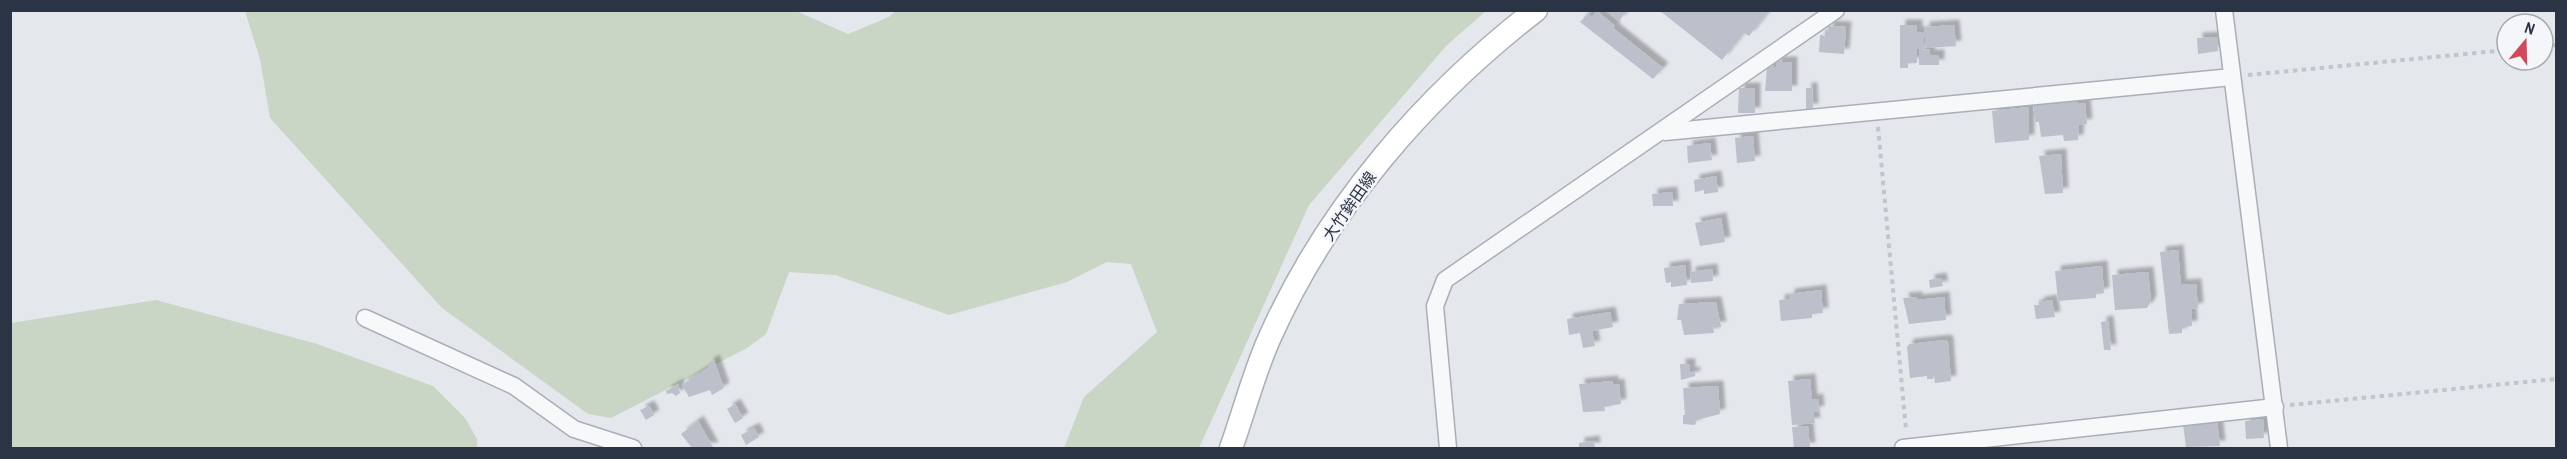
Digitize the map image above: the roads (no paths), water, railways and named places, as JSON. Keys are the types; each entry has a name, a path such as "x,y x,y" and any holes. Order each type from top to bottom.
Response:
{"main road":[{"name":"大竹鉾田線","path":"1231,448 1270,337 1304,273 1341,212 1387,153 1445,88 1484,51 1536,10"}],"street":[{"path":"1448,448 1435,306 1446,280 1664,132 1836,10"},
{"path":"2224,10 2279,448"},
{"path":"1664,132 2232,76"},
{"path":"365,318 514,386 574,429 633,448"},
{"path":"1905,448 2275,407"}]}
